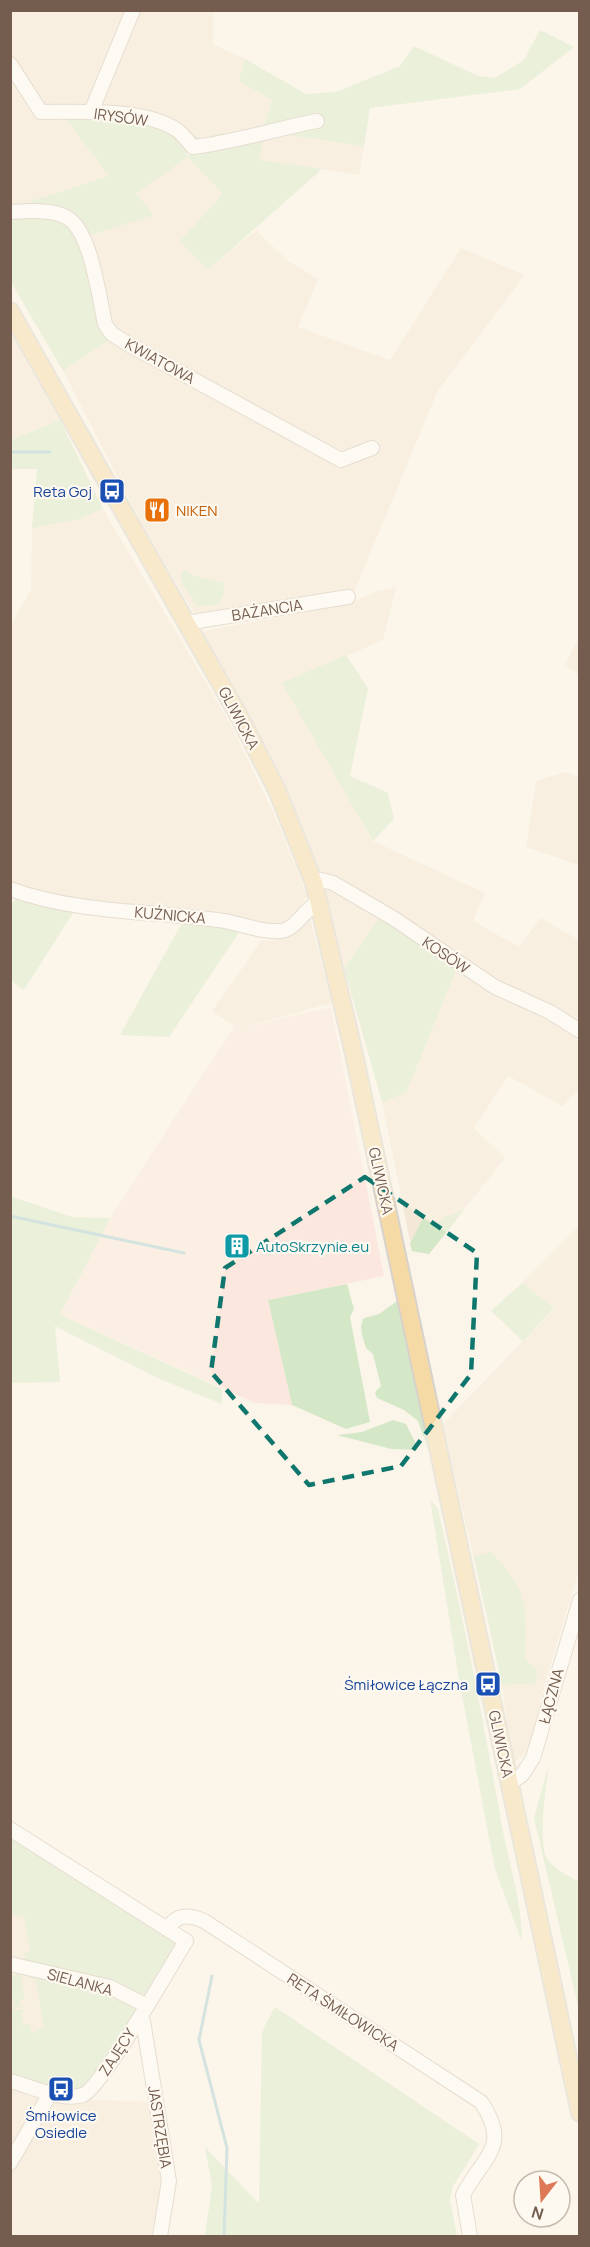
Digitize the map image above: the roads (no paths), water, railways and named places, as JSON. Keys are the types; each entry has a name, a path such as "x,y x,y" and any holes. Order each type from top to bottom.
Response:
{"main road":[{"name":"GLIWICKA","path":"10,311 269,774 293,827 314,883 510,1783 579,2113"}],"street":[{"path":"91,112 133,10"},
{"name":"IRYSÓW","path":"10,64 41,112 91,112 153,120 177,130 193,147 222,144 267,130 317,121"},
{"name":"KWIATOWA","path":"10,212 53,213 66,216 78,228 86,242 105,324 112,334 341,460 372,448"},
{"name":"BAŻANCIA","path":"186,623 348,597"},
{"name":"KOSÓW","path":"314,883 321,880 333,883 393,918 495,987 524,1003 550,1012 579,1031"},
{"name":"KUŹNICKA","path":"10,889 40,899 166,916 230,921 281,931 293,926 307,908 319,901"},
{"name":"ŁĄCZNA","path":"510,1783 522,1775 532,1758 579,1600"},
{"path":"10,1829 167,1929"},
{"name":"RETA ŚMIŁOWICKA","path":"167,1929 174,1919 184,1916 204,1921 481,2102 494,2121 494,2145 463,2195 470,2236"},
{"name":"ZAJĘCY","path":"10,2081 69,2097 88,2092 140,2018 186,1941 167,1929"},
{"name":"SIELANKA","path":"10,1964 110,1987 147,2006"},
{"name":"JASTRZĘBIA","path":"140,2018 143,2021 168,2181 160,2236"},
{"path":"10,2163 51,2092"}],"waterway":[{"path":"10,452 50,452"},
{"path":"10,1216 184,1253"},
{"path":"212,1976 199,2040 227,2148 224,2236"}],"place":[{"name":"Reta Goj","path":"112,491"},
{"name":"NIKEN","path":"157,510"},
{"name":"AutoSkrzynie.eu","path":"237,1246"},
{"name":"Śmiłowice Łączna","path":"488,1684"},
{"name":"Śmiłowice Osiedle","path":"61,2089"}]}
